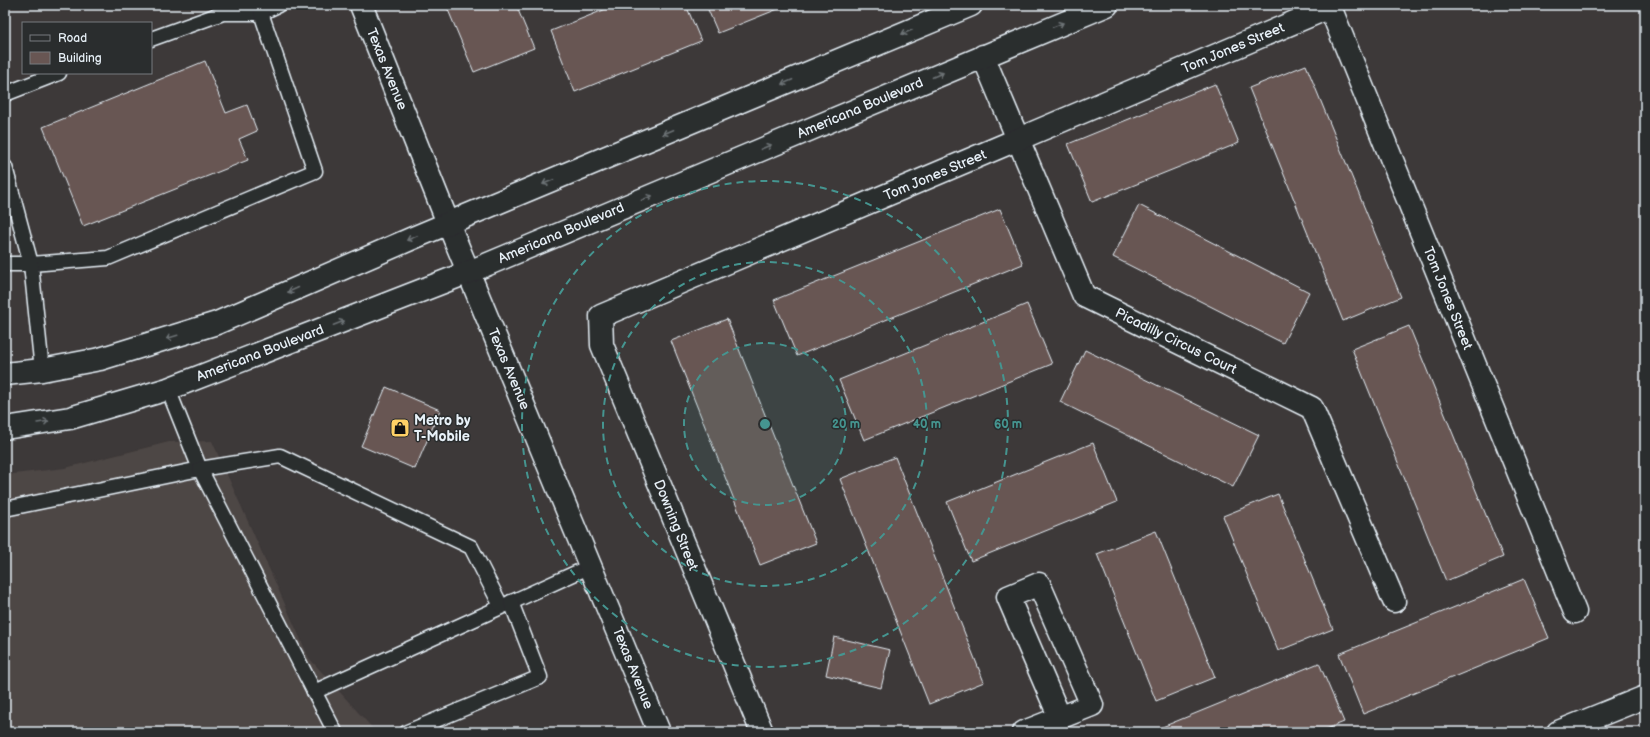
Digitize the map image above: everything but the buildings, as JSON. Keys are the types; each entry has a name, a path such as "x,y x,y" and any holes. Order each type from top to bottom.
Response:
{"street":[{"name":"Texas Avenue","path":"361,5 448,224 659,732"},
{"path":"5,374 42,370 100,359 217,323 448,224 971,5"},
{"name":"Americana Boulevard","path":"5,428 70,418 168,389 469,272 1107,5"},
{"name":"Tom Jones Street","path":"601,316 1330,7 1574,612"},
{"name":"Picadilly Circus Court","path":"983,56 1084,296 1312,408 1394,601"},
{"name":"Downing Street","path":"601,316 602,345 762,732"},
{"path":"1024,732 1060,718 1092,705 1039,584 1008,597 1060,718"},
{"path":"1558,732 1645,697"}],"lane":[{"path":"152,39 223,13 261,13 278,5"},
{"path":"5,264 31,264 108,258 316,171 261,13"},
{"path":"5,94 56,74"},
{"path":"5,167 31,264 42,370"},
{"path":"168,389 200,469 335,732"},
{"path":"5,509 200,469 280,456 471,547 506,604 540,676 406,732"},
{"path":"314,692 590,566"}],"shaded area":[{"path":"212,441 309,658 376,732 5,732 5,475 65,468 169,442"}],"place":[{"name":"Metro by T-Mobile","path":"400,428"}]}
